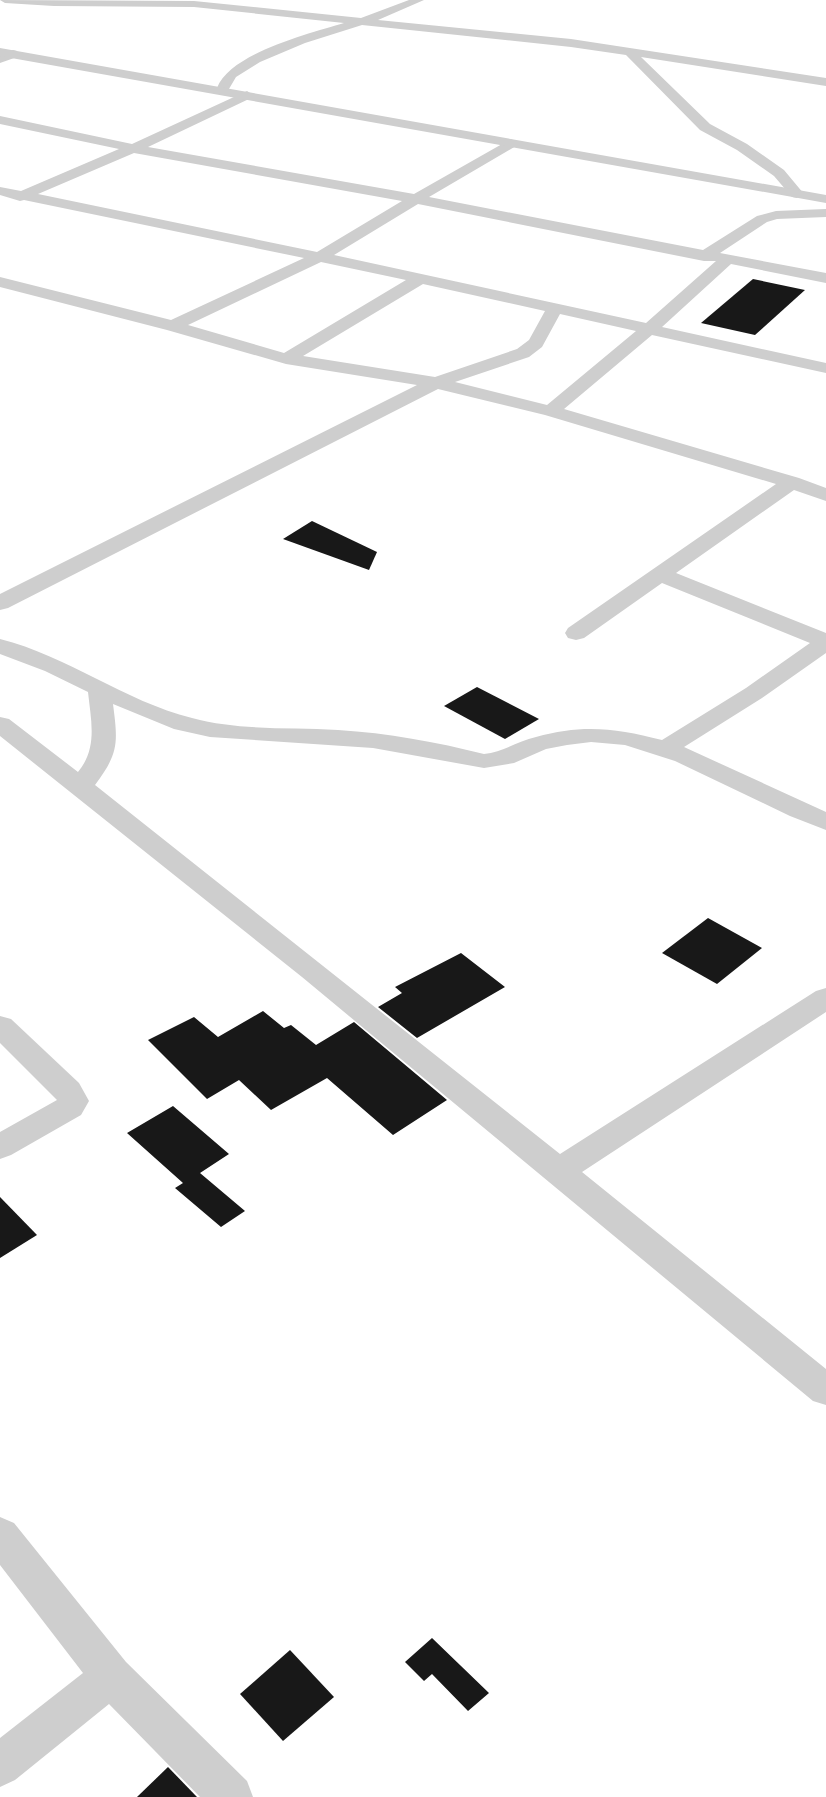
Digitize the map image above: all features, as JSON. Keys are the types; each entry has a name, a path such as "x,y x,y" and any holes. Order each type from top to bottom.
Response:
{"street":[{"path":"5,0 194,4 570,43 632,54 826,82"},
{"path":"222,91 224,82 233,73 273,52 361,21 396,11 419,0"},
{"path":"0,59 6,53 826,199"},
{"path":"632,54 705,127 742,147 779,173 797,194"},
{"path":"0,204 132,148 247,95"},
{"path":"0,120 132,148 416,199 826,278"},
{"path":"174,326 319,257 511,143"},
{"path":"0,191 319,257 826,368"},
{"path":"704,256 762,219 776,215 826,213"},
{"path":"551,411 649,329 727,260"},
{"path":"286,359 418,280"},
{"path":"0,282 174,326 286,359 436,382 551,411 792,482 826,495"},
{"path":"0,603 436,382 524,353 536,344 555,308"},
{"path":"576,633 792,482"},
{"path":"660,575 826,641"},
{"path":"666,748 754,693 826,641"},
{"path":"0,646 26,653 99,686 150,714 210,730 358,739 484,761 502,760 539,744 597,734 666,748 826,822"},
{"path":"81,786 98,764 105,741 99,686"},
{"path":"0,724 81,786 826,1390"},
{"path":"558,1171 826,998"},
{"path":"0,1026 68,1091 73,1101 70,1107 0,1147"},
{"path":"0,1535 111,1676 231,1797"},
{"path":"0,1765 111,1676"}],"building":[{"path":"753,279 805,290 755,335 701,323"},
{"path":"312,521 377,552 369,570 283,539"},
{"path":"477,687 539,719 505,739 444,706"},
{"path":"708,918 762,948 717,984 662,953"},
{"path":"461,953 505,987 417,1038 378,1007 402,993 395,987"},
{"path":"263,1011 284,1028 291,1025 316,1045 354,1022 447,1100 393,1135 327,1078 271,1110 239,1080 207,1099 148,1040 194,1017 218,1037"},
{"path":"173,1106 229,1154 200,1173 245,1211 221,1227 175,1188 183,1183 127,1133"},
{"path":"0,1197 37,1235 0,1258"},
{"path":"432,1638 489,1693 468,1711 432,1674 424,1681 405,1662"},
{"path":"290,1650 334,1697 283,1741 240,1694"},
{"path":"168,1767 197,1797 137,1797"}]}
